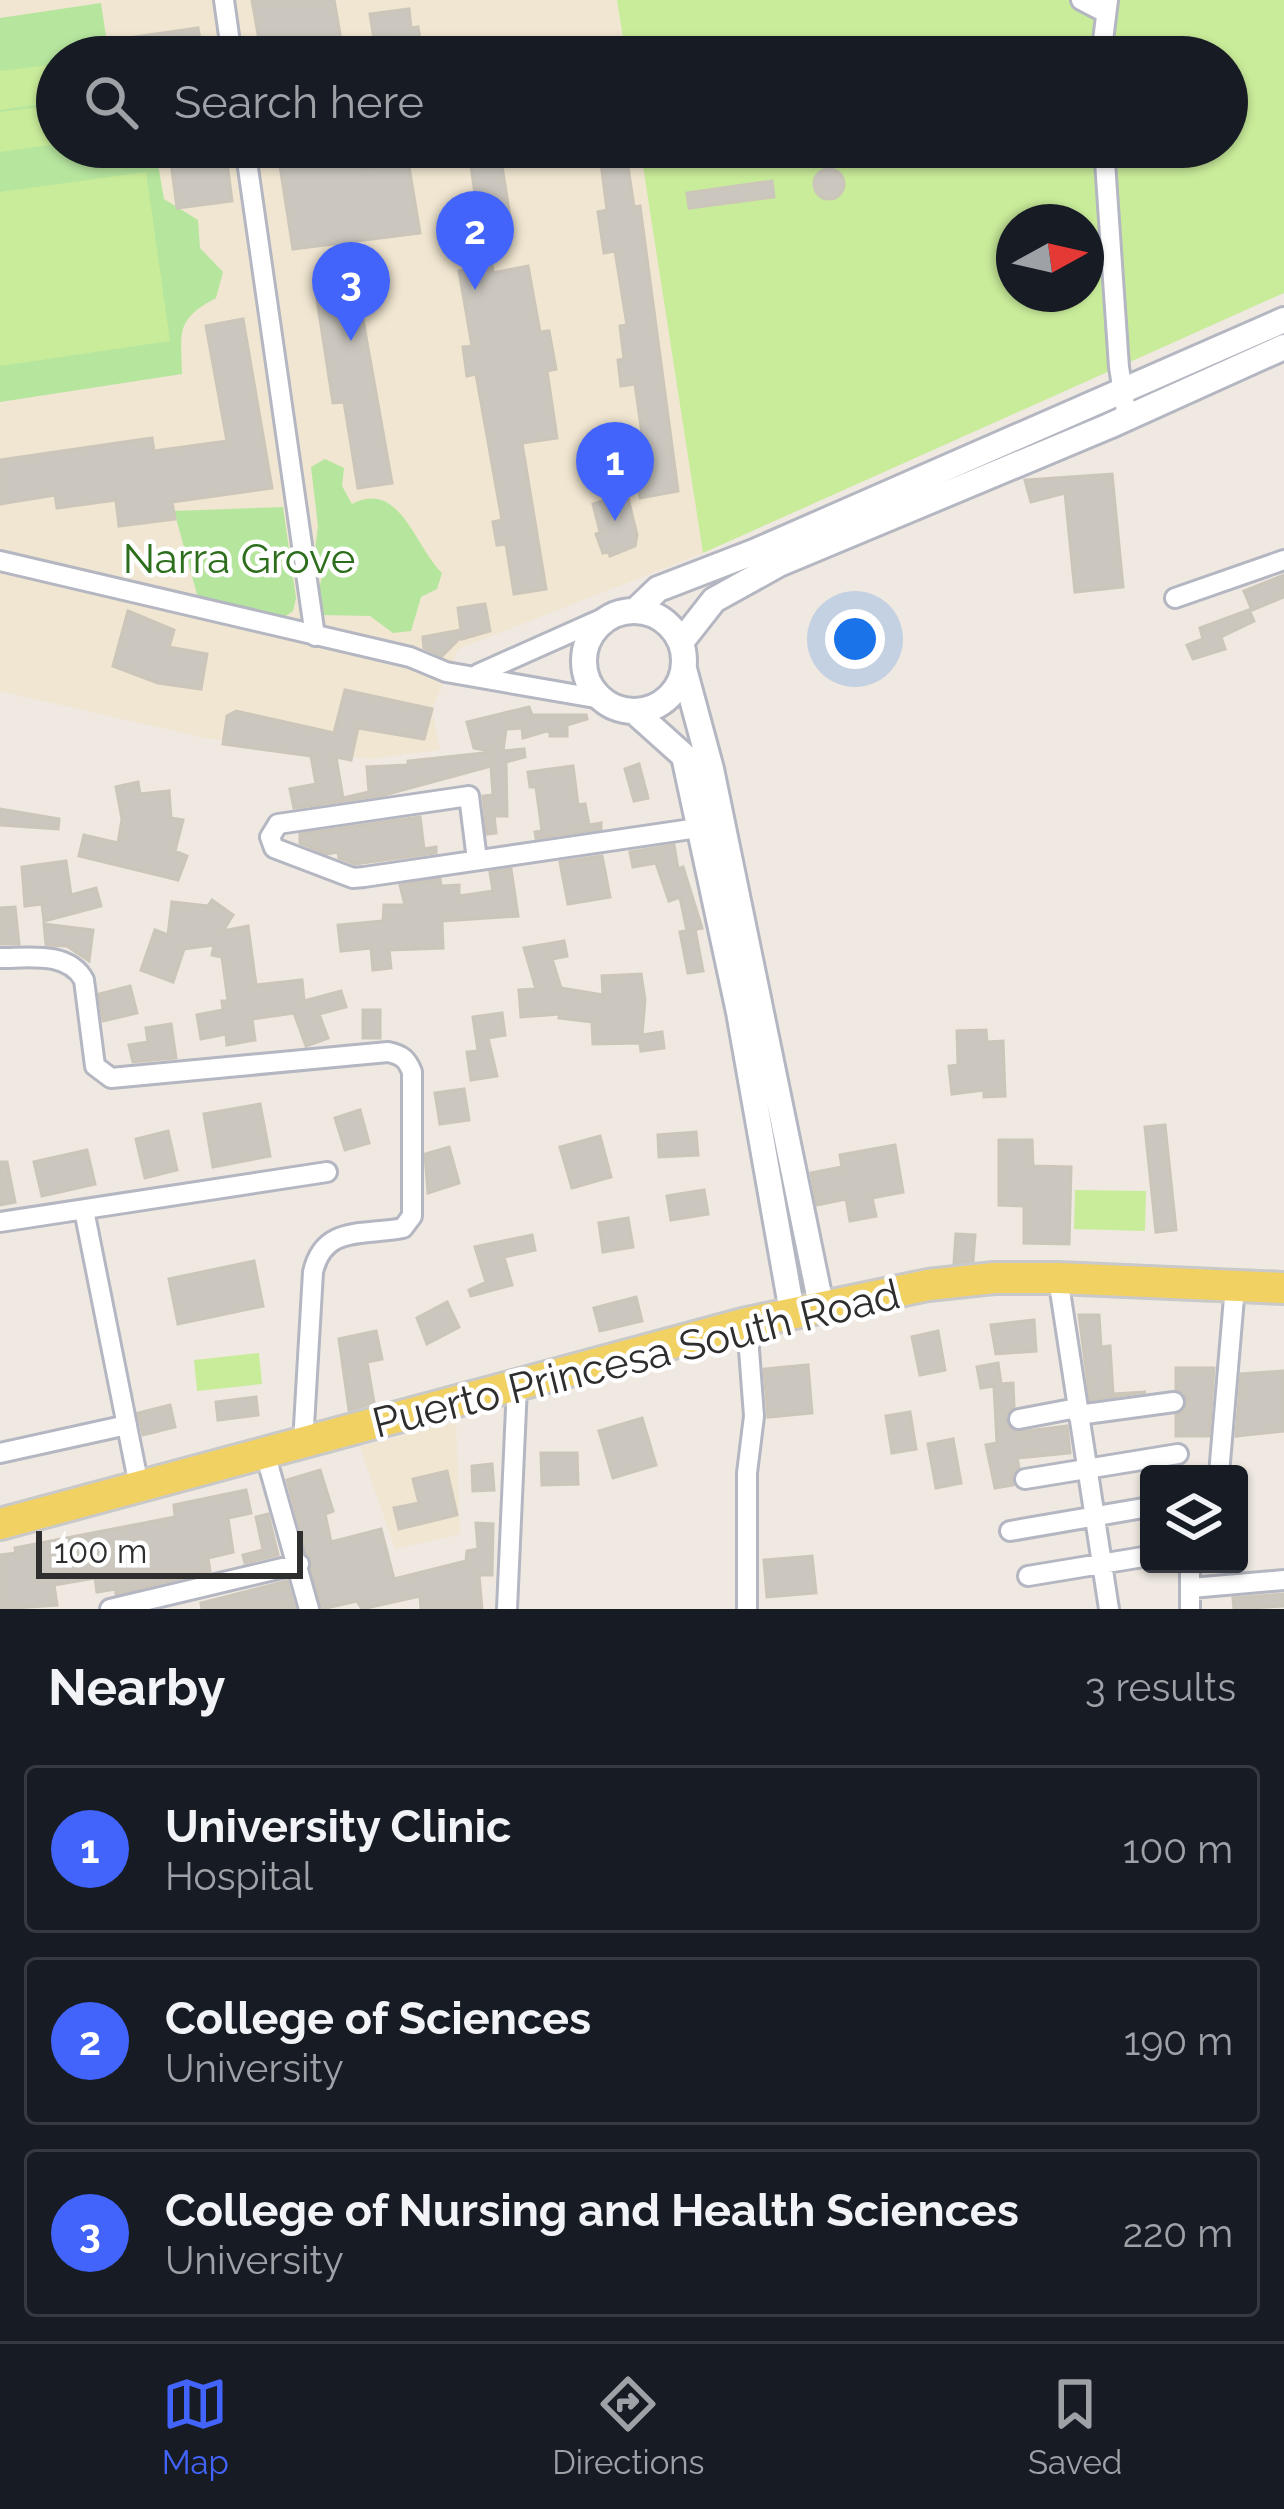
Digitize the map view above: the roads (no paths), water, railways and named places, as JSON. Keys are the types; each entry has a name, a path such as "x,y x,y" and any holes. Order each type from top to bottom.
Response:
{"main road":[{"name":"Puerto Princesa South Road","path":"0,1524 806,1308 961,1280 1058,1278 1284,1288"}],"street":[{"path":"224,0 229,36"},
{"path":"1081,0 1106,6 1103,36"},
{"path":"248,168 315,636"},
{"path":"1106,168 1121,391 1127,418"},
{"path":"601,699 588,682 583,662 587,641 599,623 658,590 1284,320"},
{"path":"681,642 714,600 779,564 1281,355"},
{"path":"1175,598 1284,560"},
{"path":"0,561 410,657 446,672 601,699 621,710 635,712 663,703 677,688 684,669"},
{"path":"478,674 626,611 655,614 681,642 711,769 806,1308"},
{"path":"635,712 684,756 806,1308"},
{"path":"477,860 470,796 278,824 270,837 274,848 353,878 698,828"},
{"path":"0,958 60,960 79,970 95,1066 110,1078 388,1052 401,1054 408,1062 412,1072 412,1216 403,1228 336,1238 318,1252 304,1443"},
{"path":"0,1222 327,1172"},
{"path":"84,1210 139,1486"},
{"path":"1058,1278 1109,1609"},
{"path":"1220,1465 1235,1286"},
{"path":"747,1323 754,1416 748,1473 747,1609"},
{"path":"507,1609 517,1385"},
{"path":"1019,1419 1174,1402"},
{"path":"0,1453 128,1425"},
{"path":"265,1453 309,1609"},
{"path":"1025,1479 1178,1454"},
{"path":"1010,1531 1140,1508"},
{"path":"1028,1576 1140,1558"},
{"path":"110,1609 299,1564"},
{"path":"1189,1573 1186,1603 1284,1580"}],"place":[{"name":"College of Sciences","path":"475,290"},
{"name":"College of Nursing and Health Sciences","path":"351,341"},
{"name":"University Clinic","path":"615,521"}],"park label":[{"name":"Narra Grove","path":"239,558"}]}
